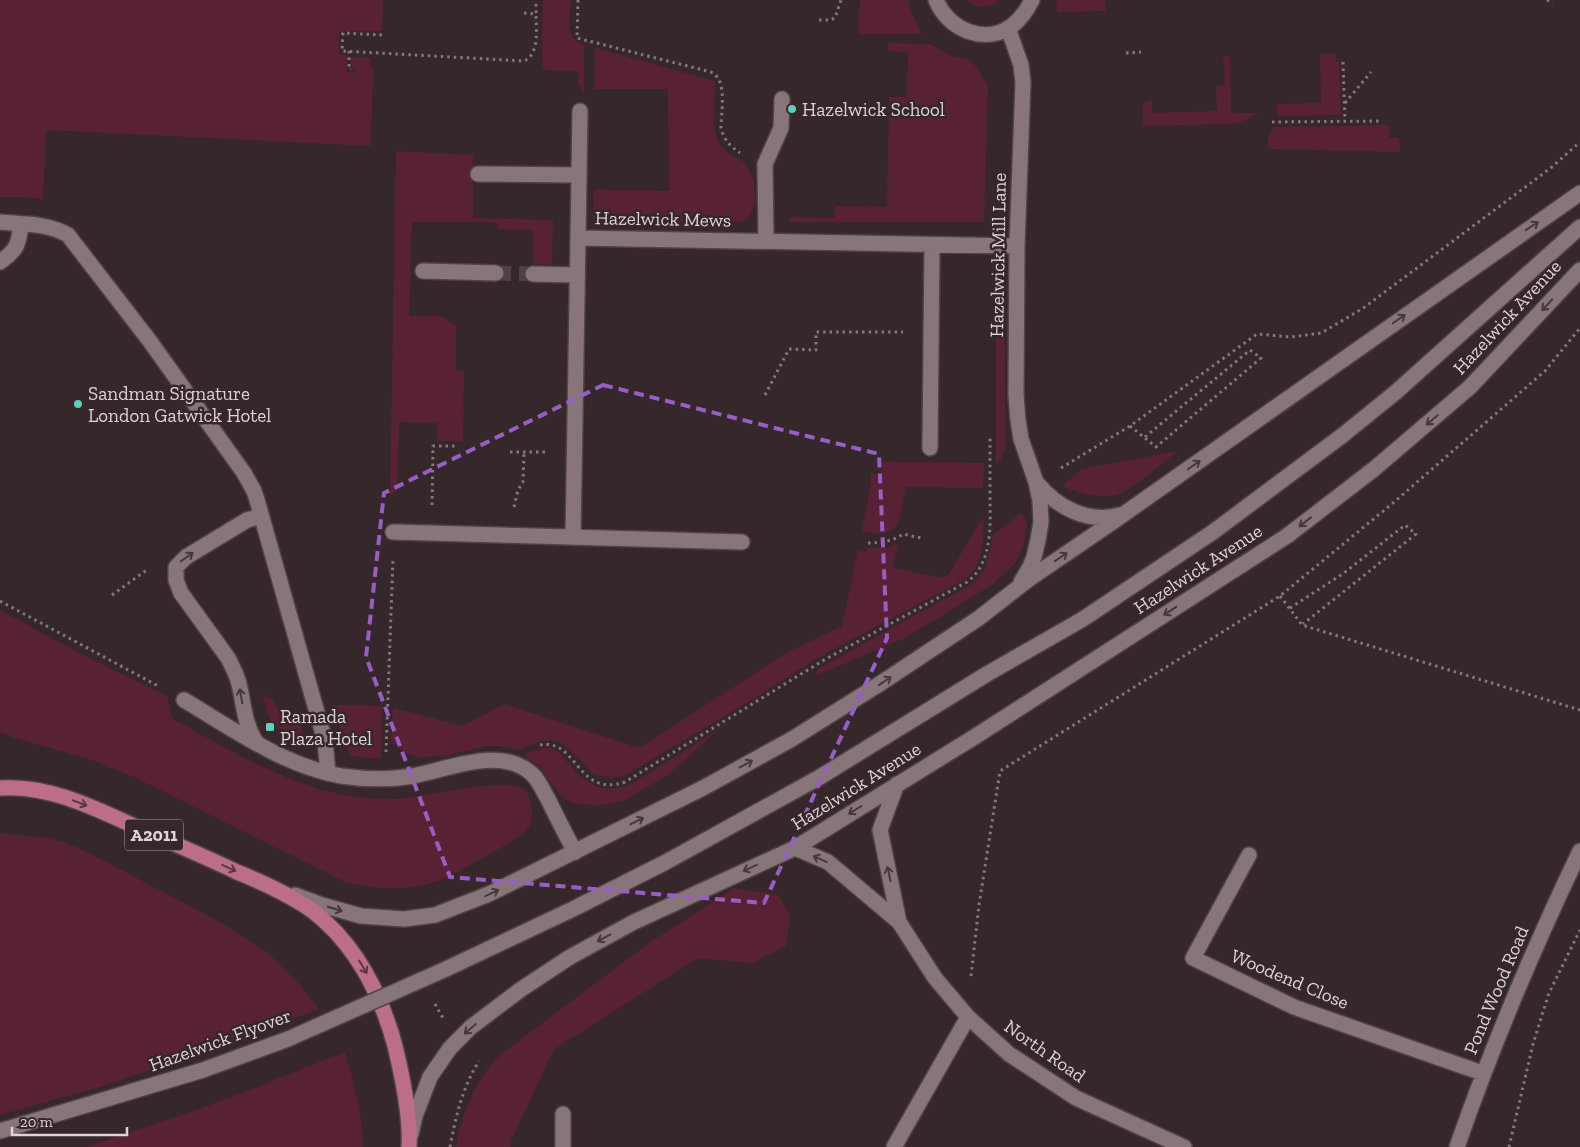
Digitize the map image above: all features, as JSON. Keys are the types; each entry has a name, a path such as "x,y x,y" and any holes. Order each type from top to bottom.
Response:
{"main road":[{"name":"A2011","path":"0,778 34,789"},
{"name":"Hazelwick Avenue","path":"0,788 34,789 84,804 272,887 312,911 333,929 361,963 386,1016 399,1063 404,1091 409,1144"}],"street":[{"path":"936,0 948,20 966,31 988,34 1008,28 1024,14 1032,0"},
{"name":"Hazelwick Mill Lane","path":"1008,28 1020,65 1023,82 1017,246 1017,415 1021,439 1036,482 1040,501 1041,522 1030,567 1016,588"},
{"path":"766,240 765,164 781,128 782,99"},
{"path":"578,238 580,111"},
{"path":"478,174 579,175"},
{"name":"Hazelwick Avenue","path":"272,887 322,905 361,916 385,919 419,918 450,911 575,852 703,788 792,739 886,680 979,618 1016,588 1580,193"},
{"path":"0,222 62,231 68,235 149,340 244,473 254,491 325,741 328,773"},
{"path":"0,262 16,249 29,225"},
{"name":"Hazelwick Avenue","path":"446,968 572,909 666,862 820,776 987,674 1083,619 1220,527 1343,435 1396,392 1580,227"},
{"name":"Hazelwick Mews","path":"573,536 578,238 1017,246"},
{"path":"930,448 932,245"},
{"name":"Hazelwick Avenue","path":"409,1144 422,1094 440,1061 458,1039 520,990 570,957 634,922 795,848 976,736 1287,536 1374,469 1470,388 1580,270"},
{"path":"423,271 496,274"},
{"path":"533,274 577,275"},
{"name":"Hazelwick Mill Lane","path":"1036,482 1058,504 1076,512 1102,518 1125,513"},
{"path":"256,742 248,727 239,682 234,668 181,593 175,573 180,562 186,557 248,520 261,516"},
{"path":"393,532 742,542"},
{"path":"184,700 289,759 328,773 359,778 416,776 472,762 497,760 521,767 536,779 575,852"},
{"name":"North Road","path":"897,784 880,830 899,922"},
{"name":"North Road","path":"795,848 828,862 899,922 935,978 968,1017 1009,1054 1076,1098 1184,1147"},
{"name":"Pond Wood Road","path":"1456,1147 1482,1073 1580,851"},
{"name":"Woodend Close","path":"1249,855 1193,958 1294,1007 1482,1073"},
{"name":"Hazelwick Flyover","path":"0,1131 203,1070 288,1039 446,968"},
{"path":"894,1147 968,1017"},
{"path":"563,1114 563,1147"}],"path":[{"path":"382,35 343,33 342,51 524,61 532,54 535,46 536,0"},
{"path":"578,0 577,38 711,72 718,77 722,86 721,128 725,140 750,158 765,164"},
{"path":"819,20 835,18 841,0"},
{"path":"1546,0 1554,3"},
{"path":"524,14 536,14"},
{"path":"349,51 349,69 351,69"},
{"path":"1126,53 1141,52"},
{"path":"1343,62 1345,122"},
{"path":"1344,103 1371,72"},
{"path":"1272,122 1379,121"},
{"path":"1056,471 1130,426 1257,334 1291,336 1321,333 1362,309 1552,167 1580,142"},
{"path":"968,1017 978,905 1000,771 1280,596 1393,503 1545,371 1580,328"},
{"path":"765,395 789,349 816,350 816,332 931,332"},
{"path":"1130,426 1156,447 1260,358 1250,350 1145,437"},
{"path":"431,533 433,446 456,446"},
{"path":"510,452 574,452"},
{"path":"514,535 514,501 523,482 524,452"},
{"path":"1290,608 1344,573 1405,525 1416,534 1302,625"},
{"path":"497,760 542,744 552,745 563,750 595,782 610,785 625,782 824,660 967,582 980,570 986,553 991,526"},
{"path":"385,778 393,532"},
{"path":"868,543 878,543 903,534 921,538"},
{"path":"112,595 150,568"},
{"path":"1280,596 1302,625 1580,710"},
{"path":"0,602 184,700"},
{"path":"1509,1147 1533,1044 1549,993 1580,930"}],"highlighted area":[{"path":"603,385 879,454 887,638 764,903 450,877 366,657 384,493"}],"shaded area":[{"path":"0,0 383,0 382,31 339,31 339,54 347,55 347,72 357,72 351,66 351,57 371,58 370,66 373,67 371,146 46,130 43,199 0,197"},
{"path":"543,0 571,0 570,32 577,42 584,45 584,95 578,81 578,71 542,70"},
{"path":"860,0 908,0 911,12 922,34 858,34"},
{"path":"967,0 1000,0 984,7 975,5"},
{"path":"1056,0 1105,0 1106,11 1057,12"},
{"path":"888,43 930,44 951,56 971,60 988,85 984,222 789,222 789,217 835,218 835,206 887,207 889,97 907,97 908,52 889,51"},
{"path":"595,48 715,81 714,119 717,139 723,149 745,164 751,172 754,183 754,204 747,219 741,222 593,221 594,190 669,191 668,89 594,89"},
{"path":"1335,53 1336,62 1339,62 1341,115 1277,116 1276,104 1321,103 1320,54"},
{"path":"1223,56 1230,56 1231,113 1259,113 1241,122 1228,124 1143,126 1143,104 1147,101 1152,101 1152,113 1217,111 1216,86 1225,85"},
{"path":"1389,125 1389,138 1399,138 1400,152 1268,149 1268,136 1274,127"},
{"path":"396,151 473,155 473,218 553,220 552,264 533,264 533,230 498,229 497,223 488,222 412,222 409,316 442,316 456,326 456,370 464,371 463,441 437,441 437,423 399,422 397,491 390,495"},
{"path":"996,278 1003,288 1005,305 1005,449 996,465"},
{"path":"1178,451 1139,482 1115,495 1088,495 1062,486 1082,469"},
{"path":"882,462 984,463 983,488 906,487 900,517 893,529 876,533 862,531 871,484 871,473 882,474"},
{"path":"1021,513 1025,517 1027,526 1023,547 1016,562 993,584 907,637 815,676 818,669 972,584 984,570 993,535"},
{"path":"983,517 984,534 979,560 964,580 817,658 758,696 624,776 610,778 594,774 562,743 553,740 542,741 517,750 502,746 487,746 447,755 425,757 418,757 407,753 391,742 393,708 462,726 505,704 639,748 788,652 842,626 858,550 866,552 867,548 887,548 898,543 892,568 942,578 949,574"},
{"path":"0,610 79,653 167,696 173,719 225,748 279,774 335,793 365,798 395,799 463,788 501,785 515,786 525,790 529,797 532,819 529,827 504,846 446,878 434,882 409,887 383,888 345,882 134,777 87,758 0,733"},
{"path":"262,693 273,700 281,717 301,722 304,741 285,732 274,724 268,713"},
{"path":"332,705 382,706 381,759 350,756"},
{"path":"718,730 669,774 625,800 602,805 576,804 564,799 538,766 523,755 540,749 553,749 560,753 574,770 588,782 596,786 612,789 631,784"},
{"path":"0,833 47,838 66,843 93,855 220,922 268,953 299,984 319,1009 184,1059 103,1086 0,1115"},
{"path":"734,888 778,895 790,914 786,946 752,963 698,958 554,1049 510,1147 456,1147 466,1109 476,1087 500,1055 649,943"},
{"path":"345,1052 360,1111 363,1147 87,1147 216,1103"}],"tunnel":[{"path":"496,273 533,274"}],"place":[{"name":"Hazelwick School","path":"792,109"},
{"name":"Sandman Signature London Gatwick Hotel","path":"78,404"},
{"name":"Ramada Plaza Hotel","path":"270,727"}]}
